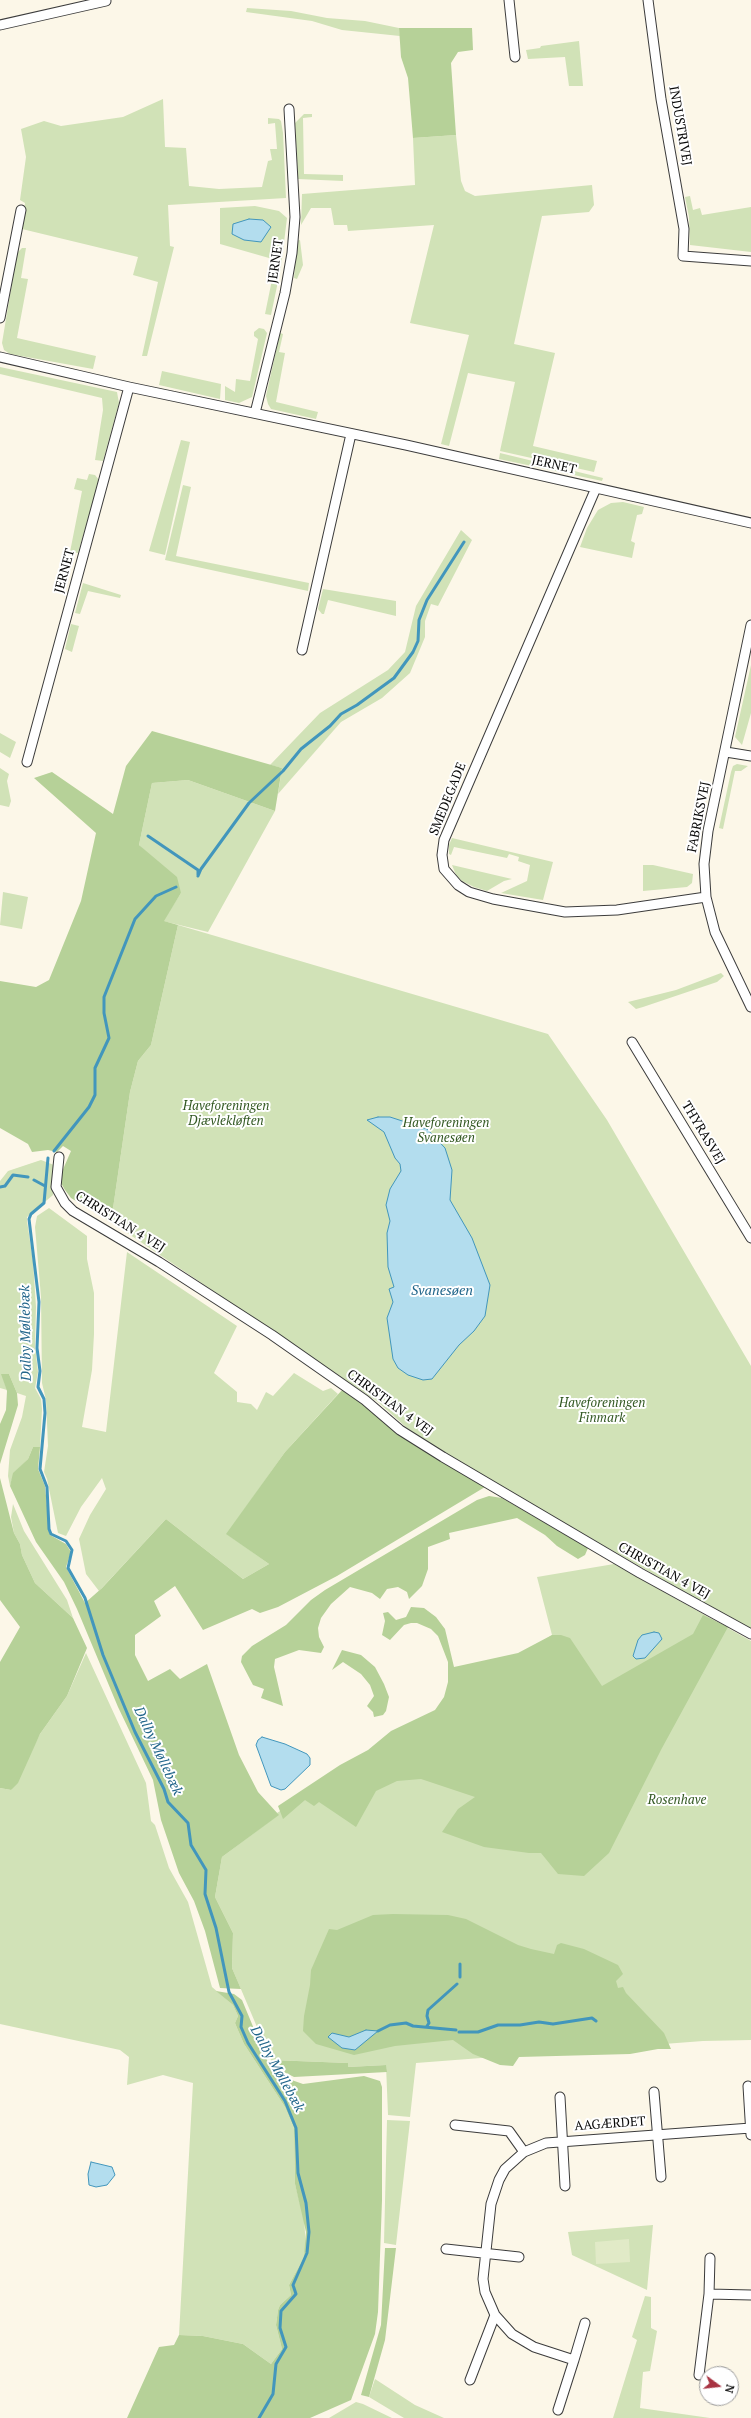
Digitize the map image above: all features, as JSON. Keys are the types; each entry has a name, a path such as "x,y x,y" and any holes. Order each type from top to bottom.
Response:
{"street":[{"path":"509,0 515,57"},
{"name":"INDUSTRIVEJ","path":"648,0 661,95 684,229 683,256 751,261"},
{"path":"0,25 106,2"},
{"name":"JERNET","path":"256,413 285,293 292,253 295,217 289,109"},
{"path":"0,318 21,210"},
{"name":"JERNET","path":"0,357 129,387 256,413 751,523"},
{"name":"JERNET","path":"26,762 129,387"},
{"path":"302,650 351,434"},
{"name":"SMEDEGADE","path":"596,488 444,840 442,855 444,868 458,885 469,892 493,899 565,912 617,910 706,897"},
{"name":"FABRIKSVEJ","path":"751,625 726,752 708,831 704,864 706,897 715,932 751,1007"},
{"path":"726,752 751,756"},
{"name":"THYRASVEJ","path":"632,1042 751,1238"},
{"name":"CHRISTIAN 4 VEJ","path":"59,1157 56,1187 65,1203 73,1211 160,1262 272,1335 365,1400 400,1430 443,1457 640,1573 751,1634"},
{"path":"748,2086 751,2135"},
{"name":"AAGÆRDET","path":"654,2092 661,2177"},
{"name":"AAGÆRDET","path":"560,2097 565,2186"},
{"path":"455,2125 509,2131 524,2152"},
{"name":"AAGÆRDET","path":"574,2360 522,2341 512,2334 495,2315 485,2292 483,2279 494,2192 505,2169 524,2152 546,2143 751,2128"},
{"path":"446,2249 519,2257"},
{"path":"700,2366 708,2294 710,2258"},
{"path":"708,2294 751,2295"},
{"path":"470,2380 495,2315"},
{"path":"558,2410 585,2323"}],"green space":[{"path":"247,8 291,11 327,18 365,21 399,28 400,36 342,30 312,21 246,12"},
{"path":"399,28 472,28 473,50 458,52 451,63 456,135 413,138 408,78 401,57"},
{"path":"579,41 583,86 569,86 565,57 528,59 526,50 540,48 541,46"},
{"path":"163,99 165,147 186,148 189,186 219,189 262,187 268,161 272,160 270,149 277,149 275,123 268,124 268,118 279,119 281,121 283,133 286,198 168,205 170,246 174,247 147,356 142,356 158,282 133,275 138,257 22,229 25,203 20,200 26,157 21,129 44,121 61,126 123,117"},
{"path":"304,114 312,114 312,117 303,118 304,174 343,175 343,181 298,179 295,123"},
{"path":"456,135 461,181 465,191 475,196 592,185 594,205 589,212 542,216 514,344 555,353 533,446 597,461 594,472 500,451 515,382 468,373 449,446 441,444 469,335 410,323 434,225 348,231 347,225 334,225 331,208 311,208 301,225 302,194 415,185 413,138"},
{"path":"690,196 693,210 700,208 702,215 751,207 751,252 690,245 689,217 685,197"},
{"path":"255,206 279,211 287,218 281,267 271,315 265,314 276,260 220,244 220,208"},
{"path":"300,240 303,265 297,279 294,278 297,241"},
{"path":"22,248 26,248 21,278 28,279 17,338 96,356 93,369 10,354 4,350 2,343 17,253"},
{"path":"259,328 264,329 267,333 252,397 239,403 225,400 225,386 235,392 236,379 250,381 258,339 254,336 254,332"},
{"path":"280,333 283,334 279,352 285,353 276,402 318,412 316,419 271,409 268,404 266,396"},
{"path":"0,367 117,392 119,403 103,461 95,460 103,410 102,398 0,374"},
{"path":"162,371 221,384 220,399 159,385"},
{"path":"181,440 190,442 165,555 149,551"},
{"path":"500,453 603,478 602,481 499,459"},
{"path":"89,474 95,475 99,480 78,553 70,552 82,491 74,489 77,478 87,480"},
{"path":"183,485 191,487 176,556 309,583 308,591 165,560"},
{"path":"623,502 644,507 642,514 637,515 631,541 635,543 632,558 580,547 587,528 598,510 611,503"},
{"path":"461,530 472,540 438,606 431,604 425,621 425,637 410,673 382,698 341,722 278,794 282,768 270,765 320,713 388,670 405,652 416,606"},
{"path":"83,583 121,595 120,598 88,591 80,614 75,613"},
{"path":"323,589 396,601 396,616 328,600 324,614 322,614 318,609"},
{"path":"71,624 79,626 72,652 65,649"},
{"path":"751,665 751,713 742,745 735,737"},
{"path":"152,731 282,768 275,811 188,780 152,783 139,845 177,877 181,893 164,921 178,925 151,1045 138,1061 130,1092 111,1222 71,1198 61,1183 61,1174 71,1151 63,1146 57,1152 48,1150 32,1152 28,1144 0,1128 0,981 36,987 49,980 81,901 96,833 34,778 52,772 113,814 126,766"},
{"path":"0,733 16,742 10,758 0,752"},
{"path":"737,764 748,766 741,771 735,771 723,829 719,828 731,772 733,766"},
{"path":"0,768 9,774 7,781 11,801 9,807 0,805"},
{"path":"188,780 275,811 208,932 163,921 181,893 139,845 152,783"},
{"path":"452,838 553,862 543,900 501,893 527,881 530,865 518,861 519,857 509,854 507,858 454,847 451,855 449,854 449,845"},
{"path":"452,865 512,879 504,881 487,891 462,881 456,875"},
{"path":"643,865 653,865 693,874 692,883 687,887 643,891"},
{"path":"3,892 28,897 22,929 0,925"},
{"path":"178,925 548,1034 607,1120 751,1366 751,1630 470,1469 407,1428 378,1402 111,1222 130,1092 138,1061 151,1045"},
{"path":"721,973 724,976 717,982 643,1007 636,1009 628,1002 676,990"},
{"path":"41,1160 54,1165 53,1195 27,1217 33,1261 36,1307 35,1347 38,1372 35,1388 41,1399 42,1409 40,1447 33,1447 28,1459 14,1473 10,1486 8,1476 10,1450 22,1417 26,1396 17,1393 9,1374 3,1378 7,1390 0,1388 0,1181 8,1171"},
{"path":"49,1208 87,1236 87,1259 94,1293 94,1334 92,1370 82,1427 106,1432 127,1252 237,1326 214,1373 237,1392 237,1402 251,1404 257,1410 266,1392 273,1396 294,1373 323,1391 331,1388 338,1394 285,1452 227,1534 269,1564 243,1579 166,1519 99,1591 86,1574 79,1539 90,1515 106,1489 102,1478 81,1507 66,1536 58,1533 47,1479 44,1472 48,1446 46,1400 42,1383 41,1297 35,1227 37,1216"},
{"path":"1,1374 9,1374 17,1393 18,1405 0,1464 0,1424 6,1410 7,1391"},
{"path":"343,1389 405,1438 485,1487 337,1576 278,1607 260,1613 252,1609 203,1630 175,1586 154,1601 161,1616 135,1635 135,1655 148,1681 170,1669 180,1679 207,1664 239,1755 258,1792 279,1815 222,1857 215,1897 233,1933 232,1968 241,1989 220,1988 205,1931 194,1901 179,1873 161,1820 153,1780 118,1707 77,1609 64,1582 36,1542 10,1486 13,1473 28,1459 33,1447 40,1447 38,1469 45,1486 50,1535 66,1544 71,1552 66,1567 85,1603 102,1588 166,1519 243,1579 269,1564 226,1534 285,1452"},
{"path":"0,1478 14,1533 20,1544 22,1555 35,1583 73,1618 87,1648 67,1696 40,1734 18,1783 11,1790 0,1788 0,1662 20,1627 0,1600"},
{"path":"489,1496 502,1498 588,1548 585,1555 578,1559 557,1546 545,1535 517,1518 449,1533 450,1539 428,1547 428,1569 422,1586 409,1599 407,1592 398,1587 387,1589 380,1599 372,1593 350,1587 331,1604 321,1618 318,1628 319,1637 324,1647 321,1653 299,1650 275,1659 274,1667 283,1706 261,1698 264,1689 253,1685 241,1662 242,1656 252,1646 286,1625 311,1600 325,1590 477,1500"},
{"path":"13,1504 24,1531 67,1600 73,1618 35,1583 22,1555 20,1544 14,1533 11,1517"},
{"name":"Rosenhave","path":"614,1564 751,1641 751,2040 703,2041 416,2063 410,2117 388,2115 386,2065 348,2067 348,2063 271,2060 232,1968 233,1933 215,1897 222,1857 278,1815 277,1813 552,1635 537,1577"},
{"path":"411,1607 424,1608 436,1617 445,1629 454,1667 518,1653 552,1635 561,1635 570,1638 602,1686 693,1634 703,1615 728,1627 662,1748 609,1853 584,1876 558,1874 541,1853 529,1853 484,1847 442,1832 458,1809 475,1797 421,1779 397,1781 376,1791 356,1827 319,1802 314,1806 305,1800 283,1819 278,1806 340,1765 368,1750 391,1731 435,1710 444,1697 448,1682 448,1662 438,1636 431,1629 417,1623 411,1623 404,1625 390,1640 382,1635 385,1621 383,1613 388,1612 396,1620 406,1617"},
{"path":"342,1650 361,1655 375,1667 389,1697 386,1711 383,1715 374,1717 373,1712 367,1706 374,1696 370,1685 361,1674 343,1662 332,1670"},
{"path":"86,1653 146,1783 151,1821 155,1825 169,1868 188,1902 212,1987 233,2005 238,2016 235,2023 244,2044 285,2107 294,2128 295,2184 304,2219 306,2246 304,2257 289,2285 291,2295 280,2305 278,2310 276,2325 282,2349 271,2364 243,2344 203,2336 179,2335 193,2083 163,2075 127,2085 129,2057 120,2050 0,2024 0,1788 11,1790 40,1734 67,1696"},
{"path":"373,1915 448,1915 466,1919 518,1945 531,1949 554,1954 557,1945 561,1943 584,1949 618,1965 623,1974 616,1981 618,1988 623,1987 626,1993 664,2033 671,2049 658,2049 630,2054 519,2057 513,2066 500,2065 473,2054 453,2040 395,2046 354,2055 316,2044 303,2031 304,2016 310,1985 311,1970 329,1929 337,1930"},
{"path":"216,1991 234,1994 242,2000 269,2065 283,2077 303,2084 364,2076 380,2081 382,2087 382,2200 378,2312 375,2334 351,2400 310,2418 127,2418 159,2347 174,2345 179,2335 203,2336 243,2344 271,2364 282,2349 276,2325 278,2310 280,2305 291,2295 289,2285 304,2257 306,2232 295,2184 294,2128 285,2107 244,2044 235,2023 238,2016 233,2005"},
{"path":"271,2060 348,2063 348,2067 386,2065 387,2072 294,2077 282,2071"},
{"path":"387,2120 410,2121 396,2245 384,2243"},
{"path":"653,2225 647,2290 572,2255 568,2232"},
{"path":"629,2239 630,2262 596,2264 595,2242"},
{"path":"385,2248 396,2248 385,2340 369,2397 361,2395 381,2325"},
{"path":"645,2296 651,2297 651,2328 657,2331 650,2371 643,2372 640,2408 710,2418 613,2418 637,2340 632,2337"},
{"path":"375,2379 415,2405 444,2418 404,2418 369,2397"},
{"path":"356,2402 363,2404 392,2418 329,2418"}],"water":[{"path":"249,219 263,220 271,227 261,242 244,240 232,234 233,224"},
{"name":"Svanesøen","path":"378,1117 390,1117 427,1129 445,1148 452,1170 450,1200 472,1238 490,1285 485,1316 474,1331 459,1345 432,1379 423,1380 408,1375 398,1368 393,1359 387,1318 393,1302 389,1289 394,1287 388,1267 387,1233 390,1221 386,1205 390,1189 401,1171 400,1164 395,1158 384,1132 367,1120"},
{"path":"654,1632 659,1633 662,1639 645,1658 636,1659 633,1656 638,1640 642,1635"},
{"path":"262,1737 285,1744 307,1754 310,1758 310,1765 285,1789 281,1790 271,1786 256,1745 258,1740"},
{"path":"366,2030 378,2031 355,2050 342,2048 328,2037 332,2033 349,2037"},
{"path":"91,2162 112,2167 115,2175 107,2185 96,2187 89,2185 88,2174"}],"waterway":[{"path":"198,876 201,869 249,803 283,771 301,749 330,726 341,714 357,705 394,678 413,652 418,641 419,620 427,600 464,542"},
{"path":"148,836 198,870 198,875"},
{"path":"54,1151 89,1107 95,1095 95,1068 109,1038 104,1013 104,997 135,919 156,896 176,887"},
{"name":"Dalby Møllebæk","path":"48,1158 44,1203 31,1214 29,1219 39,1302 37,1348 40,1371 38,1387 44,1399 45,1413 40,1469 47,1487 49,1529 51,1534 66,1541 72,1550 68,1568 85,1598 103,1655 135,1732 164,1789 168,1802 188,1823 191,1845 206,1870 205,1894 216,1928 229,1992 242,2016 241,2027 248,2043 285,2101 296,2128 298,2173 306,2203 309,2232 307,2253 293,2285 296,2294 281,2311 280,2328 286,2347 276,2364 273,2394 259,2418"},
{"name":"Dalby Møllebæk","path":"0,1187 5,1186 13,1175 28,1177"},
{"name":"Dalby Møllebæk","path":"34,1180 45,1186"},
{"path":"460,1964 460,1977"},
{"path":"427,2026 429,2023 427,2016 428,2010 457,1984"},
{"path":"459,2032 478,2032 498,2025 520,2025 539,2022 553,2024 592,2018 596,2021"},
{"path":"378,2031 390,2025 406,2023 413,2026 456,2030"}],"park label":[{"name":"Haveforeningen Djævlekløften","path":"226,1114"},
{"name":"Haveforeningen Svanesøen","path":"446,1130"},
{"name":"Haveforeningen Finmark","path":"602,1410"}]}
